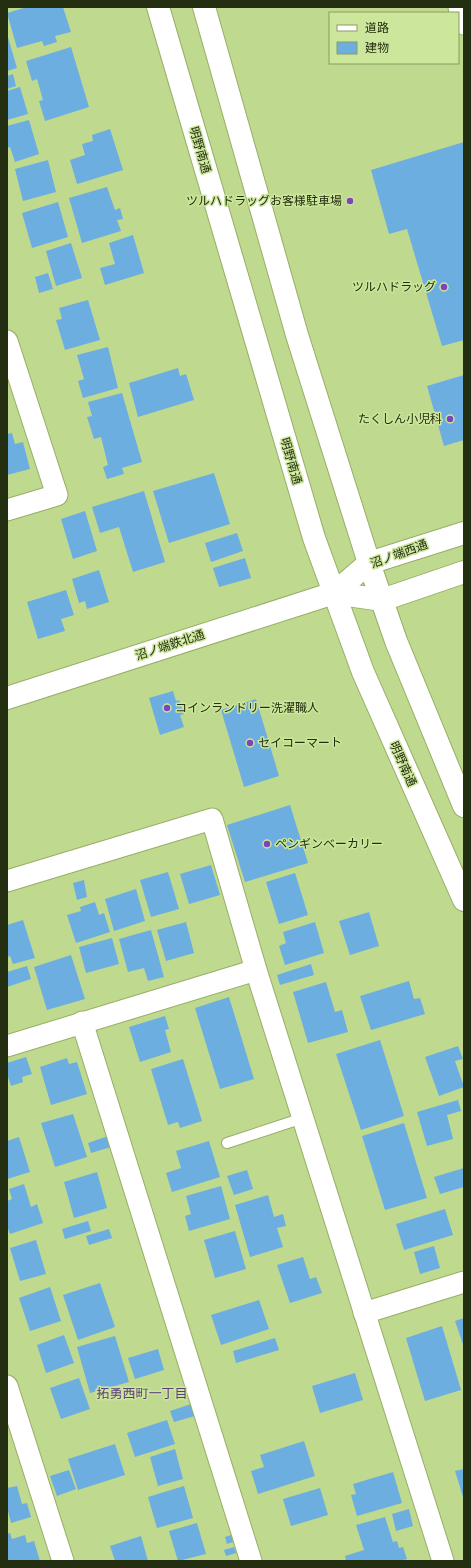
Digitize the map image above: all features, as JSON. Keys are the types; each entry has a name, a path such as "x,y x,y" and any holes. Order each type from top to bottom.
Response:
{"street":[{"name":"明野南通","path":"158,7 312,530 363,672 464,900"},
{"path":"204,7 297,335 369,563 396,641 464,806"},
{"path":"458,7 464,24"},
{"path":"7,341 57,495 7,510"},
{"name":"沼ノ端西通","path":"334,593 369,563 464,532"},
{"path":"334,593 382,600 464,572"},
{"name":"沼ノ端鉄北通","path":"7,698 334,593"},
{"path":"7,881 212,819 256,970 443,1561"},
{"path":"7,1046 256,970"},
{"path":"82,1022 251,1561"},
{"path":"364,1313 464,1282"},
{"path":"7,1386 62,1561"}],"lane":[{"path":"227,1142 303,1118"}],"building":[{"path":"27,7 63,7 71,32 55,36 57,42 44,46 42,41 17,48 7,13"},
{"path":"7,34 17,68 7,71"},
{"path":"71,47 89,107 45,121 39,101 43,100 37,79 32,81 26,61"},
{"path":"13,74 16,86 7,89 7,76"},
{"path":"20,87 28,114 7,120 7,91"},
{"path":"29,120 39,154 15,162 10,147 7,148 7,126"},
{"path":"110,129 123,170 77,184 70,160 85,155 82,144 93,141 92,135"},
{"name":"ツルハドラッグ","path":"464,142 464,340 442,346 407,229 389,234 371,170"},
{"path":"48,160 56,192 23,201 15,169"},
{"path":"107,187 115,210 120,208 123,219 117,220 121,231 82,243 69,198"},
{"path":"58,202 68,237 32,248 22,213"},
{"path":"133,235 144,273 105,285 100,268 115,264 109,243"},
{"path":"71,243 82,278 56,286 46,251"},
{"path":"48,273 53,289 39,293 35,277"},
{"path":"88,300 100,340 65,350 56,320 62,319 59,308"},
{"path":"108,347 118,388 83,398 78,381 84,379 77,355"},
{"path":"178,368 180,376 186,374 194,400 138,417 129,383"},
{"name":"たくしん小児科","path":"464,375 464,440 444,446 427,386"},
{"path":"122,393 142,462 122,468 124,474 107,479 103,467 108,465 101,437 94,439 87,417 92,416 88,402"},
{"path":"12,433 15,444 23,442 30,469 7,475 7,434"},
{"path":"214,473 230,524 169,543 153,491"},
{"path":"144,491 165,562 133,572 119,527 100,533 92,507"},
{"path":"85,511 97,551 73,559 61,519"},
{"path":"237,533 243,551 211,562 205,543"},
{"path":"245,558 251,578 219,587 213,568"},
{"path":"99,570 109,602 87,609 85,601 79,603 72,579"},
{"path":"66,590 74,615 61,619 65,631 38,639 27,602"},
{"name":"コインランドリー洗濯職人","path":"173,691 176,701 179,700 184,714 180,715 184,727 160,735 149,698"},
{"name":"セイコーマート","path":"256,699 279,776 244,787 221,710"},
{"name":"ペンギンベーカリー","path":"290,805 308,863 245,882 227,825"},
{"path":"211,865 220,895 189,904 180,874"},
{"path":"168,872 179,909 151,917 140,880"},
{"path":"295,873 308,915 279,924 266,882"},
{"path":"84,880 87,897 77,900 73,883"},
{"path":"136,889 145,921 114,931 105,899"},
{"path":"95,902 99,915 104,913 110,932 76,943 67,915 81,911 80,907"},
{"path":"369,912 379,946 350,955 339,921"},
{"path":"23,920 35,958 13,964 10,956 7,957 7,925"},
{"path":"186,922 194,953 166,961 157,930"},
{"path":"315,922 324,953 285,965 279,946 286,943 283,932"},
{"path":"151,930 164,977 148,981 144,968 128,972 119,939"},
{"path":"112,938 119,964 86,973 79,947"},
{"path":"71,955 85,999 47,1010 34,967"},
{"path":"311,964 314,975 280,985 277,975"},
{"path":"27,966 31,979 7,987 7,972"},
{"path":"409,981 414,999 420,998 425,1014 371,1030 360,996"},
{"path":"326,982 335,1012 342,1010 348,1032 308,1043 293,992"},
{"path":"229,997 254,1079 220,1089 195,1008"},
{"path":"165,1016 169,1029 165,1030 171,1052 140,1062 129,1027"},
{"path":"380,1040 404,1116 361,1130 336,1054"},
{"path":"458,1046 463,1059 455,1061 464,1087 439,1096 425,1057"},
{"path":"26,1057 32,1074 22,1077 23,1082 11,1086 7,1074 7,1063"},
{"path":"67,1058 69,1064 77,1062 87,1094 51,1105 40,1067"},
{"path":"183,1059 202,1121 180,1128 178,1122 168,1125 151,1069"},
{"path":"458,1100 461,1111 447,1115 453,1139 427,1146 417,1112"},
{"path":"73,1114 87,1157 55,1167 41,1123"},
{"path":"404,1123 427,1198 385,1210 362,1136"},
{"path":"108,1136 111,1147 91,1153 88,1143"},
{"path":"19,1137 30,1172 7,1179 7,1141"},
{"path":"209,1141 220,1177 172,1192 166,1173 181,1168 176,1151"},
{"path":"464,1168 464,1187 440,1194 434,1177"},
{"path":"247,1170 253,1189 234,1195 227,1176"},
{"path":"97,1172 107,1208 74,1218 64,1182"},
{"path":"24,1184 31,1207 37,1204 43,1223 10,1234 7,1226 7,1201 12,1199 9,1189"},
{"path":"221,1186 230,1219 189,1231 185,1216 191,1214 186,1196"},
{"path":"268,1195 274,1217 283,1214 286,1226 277,1228 283,1247 250,1257 235,1205"},
{"path":"445,1209 453,1235 404,1250 396,1224"},
{"path":"88,1221 91,1231 65,1239 62,1229"},
{"path":"109,1229 112,1238 89,1245 86,1236"},
{"path":"235,1231 246,1269 215,1278 204,1240"},
{"path":"36,1240 46,1274 20,1281 10,1248"},
{"path":"434,1246 440,1268 420,1274 414,1252"},
{"path":"303,1257 310,1279 316,1277 322,1293 290,1303 277,1265"},
{"path":"100,1283 115,1327 78,1340 63,1295"},
{"path":"50,1287 61,1321 30,1331 19,1298"},
{"path":"259,1300 269,1329 221,1345 211,1315"},
{"path":"464,1318 464,1347 455,1321"},
{"path":"442,1326 461,1390 425,1401 406,1338"},
{"path":"64,1335 74,1363 46,1373 37,1345"},
{"path":"115,1336 129,1382 90,1393 77,1347"},
{"path":"275,1338 279,1350 236,1363 233,1351"},
{"path":"158,1349 164,1370 135,1379 128,1358"},
{"path":"355,1373 363,1400 320,1413 312,1386"},
{"path":"79,1378 90,1409 61,1419 50,1388"},
{"path":"191,1404 195,1416 174,1422 170,1411"},
{"path":"167,1420 175,1444 135,1457 127,1433"},
{"path":"304,1441 315,1476 258,1494 251,1471 264,1467 260,1455"},
{"path":"115,1444 125,1475 78,1490 68,1459"},
{"path":"175,1449 183,1479 158,1486 150,1457"},
{"path":"464,1469 464,1500 455,1471"},
{"path":"69,1470 76,1489 57,1496 50,1476"},
{"path":"393,1472 402,1503 357,1516 351,1495 356,1494 353,1484"},
{"path":"17,1486 22,1504 27,1503 31,1517 11,1523 7,1507 7,1488"},
{"path":"184,1486 193,1518 157,1528 148,1497"},
{"path":"320,1488 328,1515 291,1526 283,1499"},
{"path":"409,1509 413,1526 396,1531 392,1514"},
{"path":"385,1517 393,1542 397,1541 399,1548 403,1547 407,1559 399,1561 346,1561 345,1556 364,1550 356,1525"},
{"path":"197,1523 206,1554 178,1561 169,1531"},
{"path":"10,1533 12,1539 25,1535 27,1543 34,1541 40,1561 7,1561 7,1534"},
{"path":"231,1535 233,1542 227,1544 225,1537"},
{"path":"141,1536 148,1561 115,1561 110,1546"},
{"path":"234,1547 236,1553 226,1556 224,1550"}],"place":[{"name":"ツルハドラッグお客様駐車場","path":"350,201"},
{"name":"ツルハドラッグ","path":"444,287"},
{"name":"たくしん小児科","path":"450,419"},
{"name":"コインランドリー洗濯職人","path":"167,708"},
{"name":"セイコーマート","path":"250,743"},
{"name":"ペンギンベーカリー","path":"267,844"}],"district":[{"name":"拓勇西町一丁目","path":"142,1393"}]}
